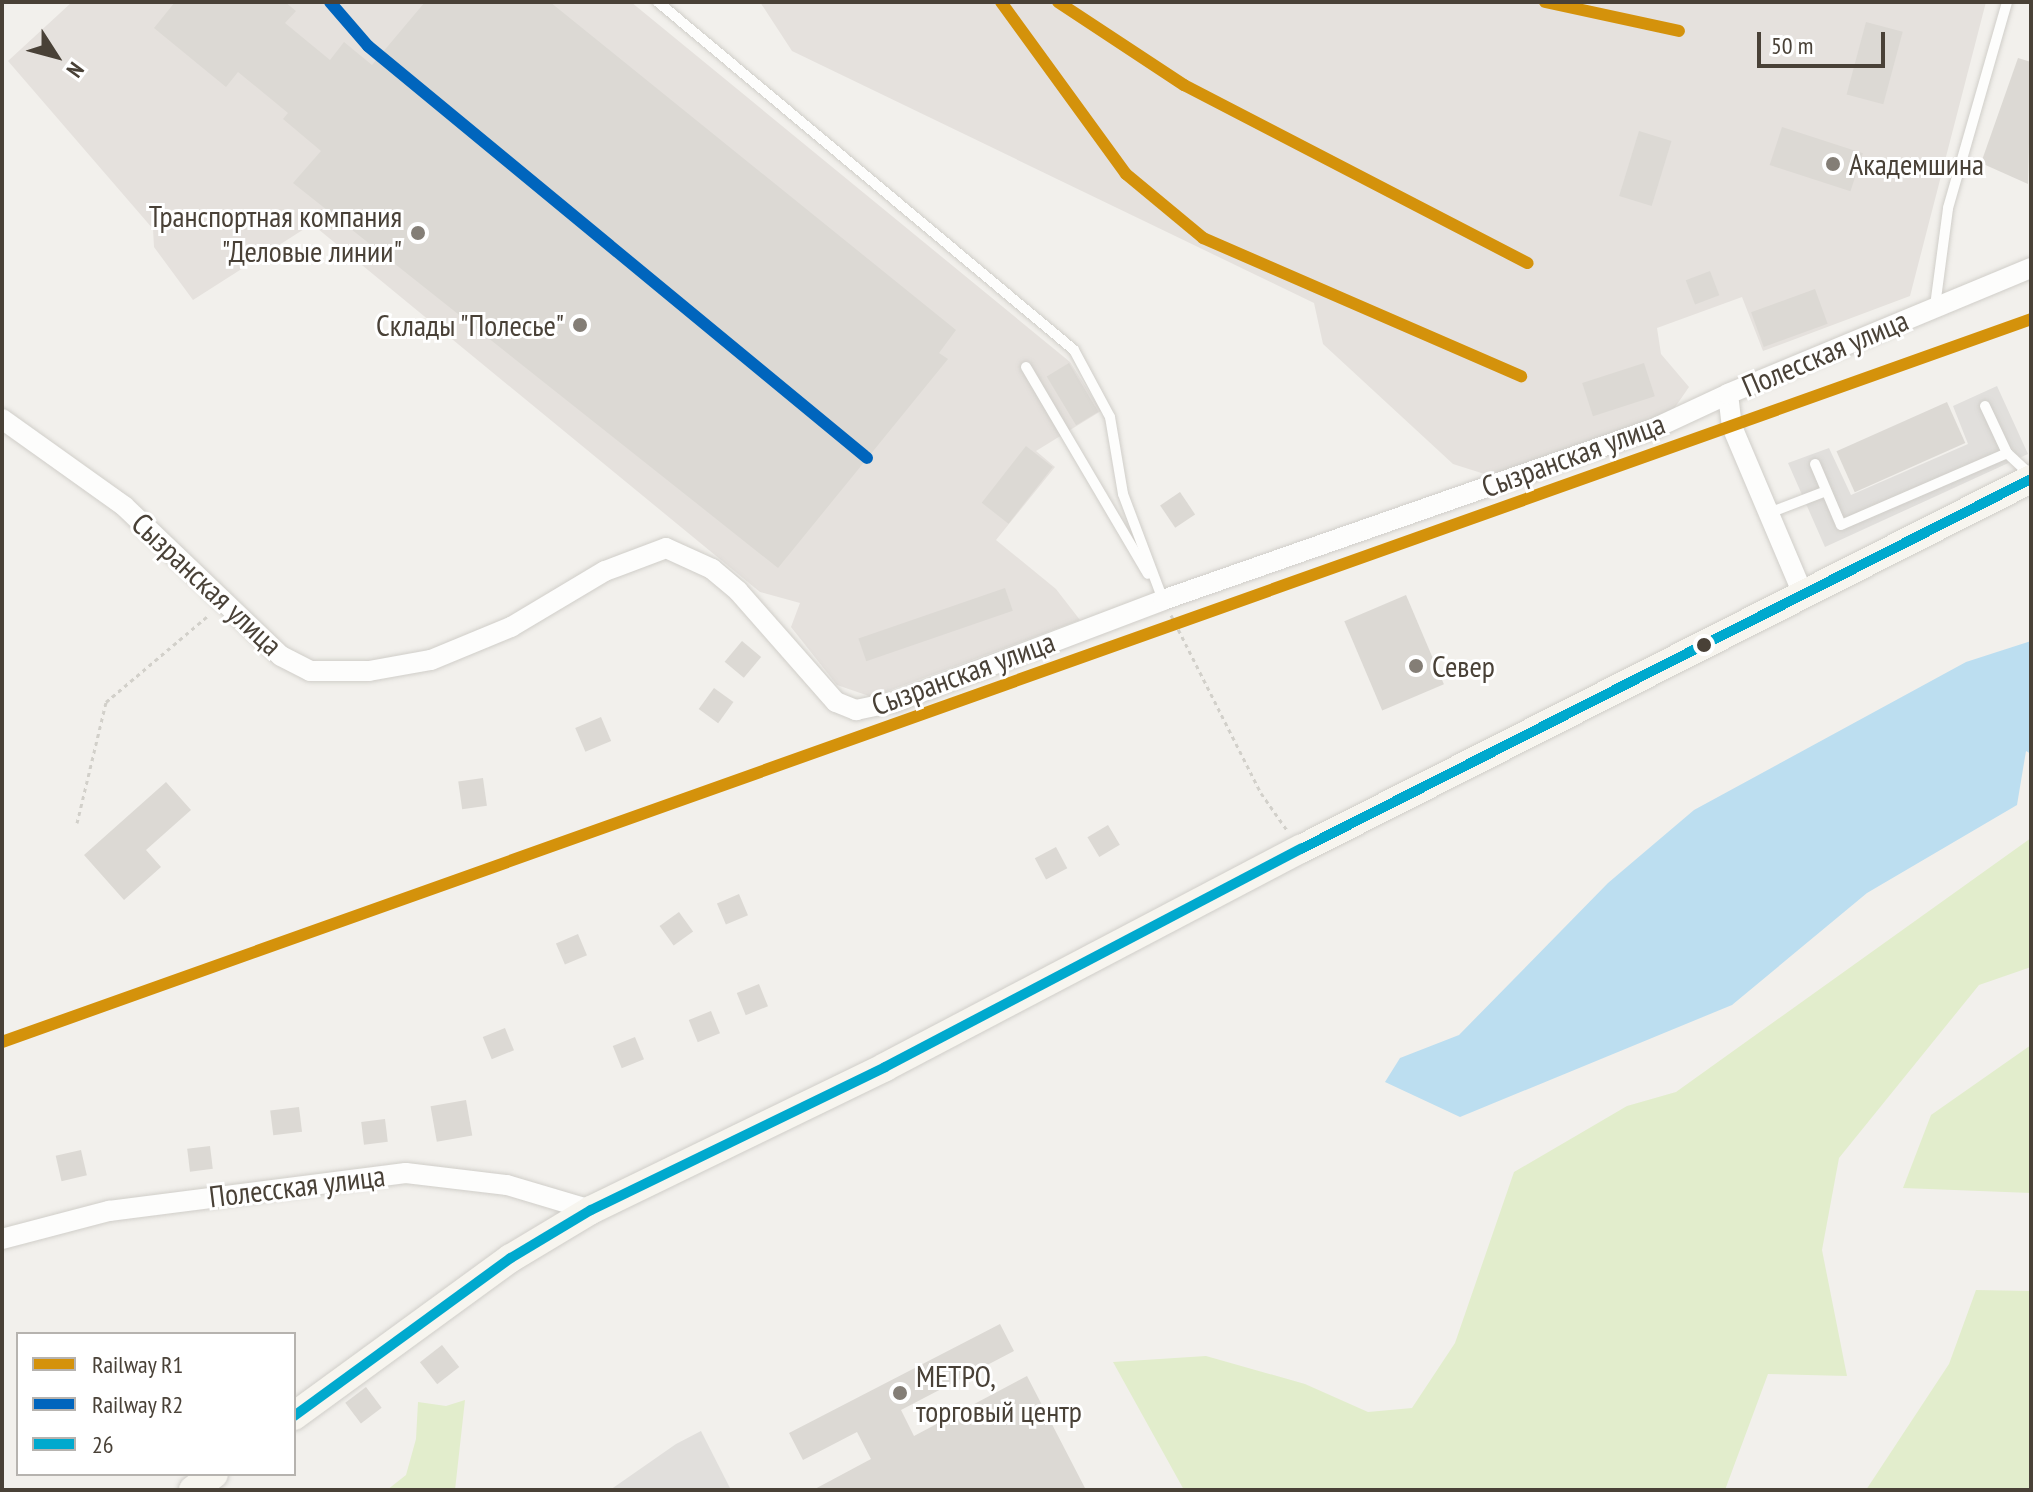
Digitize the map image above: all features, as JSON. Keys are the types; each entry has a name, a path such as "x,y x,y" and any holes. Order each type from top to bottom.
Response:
{"street":[{"name":"Полесская улица","path":"1803,594 1732,427 1728,394 2031,268"},
{"name":"Сызранская улица","path":"2,419 124,506 223,605 281,656 310,671 369,671 431,660 511,627 605,571 666,548 686,553 721,576 836,702 856,710 895,702 1163,600 1653,429 1728,394"},
{"path":"296,1415 511,1258 591,1210 885,1067 1301,849 2031,477"},
{"name":"Полесская улица","path":"2,1239 109,1211 406,1173 507,1185 591,1210"},
{"path":"193,1490 211,1476"}],"lane":[{"path":"658,2 1074,350 1110,417 1123,494 1163,600"},
{"path":"1935,306 1948,208 2007,2"},
{"path":"1026,367 1163,600"},
{"path":"1985,406 2007,453 2031,477"},
{"path":"1815,464 1841,525 2007,453"},
{"path":"1769,513 1826,491"}],"path":[{"path":"1163,600 1261,793 1301,849"},
{"path":"77,823 106,702 223,605"}],"shaded area":[{"name":"Транспортная компания \"Деловые линии\"","path":"72,2 631,2 1070,362 1101,411 1036,451 1055,467 996,540 1056,589 1080,620 872,697 837,685 791,627 800,603 760,592 312,224 193,300 154,247 153,229 8,61"},
{"path":"760,2 1986,2 1910,296 1763,351 1742,297 1657,328 1661,354 1689,387 1671,413 1494,477 1453,464 1323,344 1314,303 792,51"},
{"path":"1997,386 2028,454 1825,547 1788,463 1829,448 1851,495 1968,444 1953,406"},
{"path":"701,1431 731,1490 610,1490 676,1444"}],"green space":[{"path":"2031,838 2031,967 1979,985 1839,1158 1822,1250 1847,1376 1768,1374 1725,1490 1184,1490 1113,1362 1206,1356 1305,1384 1368,1412 1412,1408 1455,1343 1514,1172 1627,1106 1676,1092"},
{"path":"2031,1045 2031,1193 1903,1188 1931,1115"},
{"path":"1976,1290 2031,1291 2031,1490 1866,1490 1949,1364"},
{"path":"465,1400 455,1490 387,1490 406,1475 416,1439 418,1402 446,1406"}],"water":[{"path":"2031,641 2031,754 2026,751 2017,805 1867,893 1732,1005 1460,1117 1385,1082 1400,1058 1459,1035 1608,883 1694,810 1966,662"}],"building":[{"path":"175,2 285,2 296,11 285,23 330,60 344,42 372,65 425,2 550,2 956,330 939,353 948,359 778,568 293,183 321,151 283,119 288,113 238,72 226,87 154,28"},
{"path":"1866,22 1903,32 1883,104 1847,94"},
{"path":"2018,58 2031,62 2028,184 1981,163"},
{"path":"1782,127 1863,153 1850,191 1770,165"},
{"path":"1639,131 1672,141 1652,206 1619,196"},
{"path":"1710,271 1719,295 1695,305 1686,280"},
{"path":"1815,289 1828,324 1764,347 1751,312"},
{"path":"1069,363 1098,412 1076,425 1047,376"},
{"path":"1644,363 1655,396 1593,416 1582,383"},
{"path":"1947,402 1965,443 1855,492 1836,451"},
{"path":"1026,446 1053,467 1008,524 982,503"},
{"path":"1180,492 1195,514 1175,528 1160,505"},
{"path":"1005,588 1013,611 866,661 858,638"},
{"path":"1406,595 1444,684 1382,710 1344,621"},
{"path":"742,641 761,657 744,678 725,662"},
{"path":"714,688 733,702 718,723 699,709"},
{"path":"601,717 611,741 585,752 575,728"},
{"path":"483,778 487,806 462,809 458,781"},
{"path":"166,782 191,810 146,850 161,867 124,900 84,855"},
{"path":"1108,825 1120,845 1099,857 1087,837"},
{"path":"1056,847 1067,868 1046,879 1035,858"},
{"path":"739,894 748,915 726,925 717,903"},
{"path":"679,912 693,931 674,946 660,926"},
{"path":"578,934 587,955 565,965 556,943"},
{"path":"759,984 768,1006 746,1015 737,993"},
{"path":"711,1011 720,1033 698,1042 689,1020"},
{"path":"505,1028 514,1050 492,1059 483,1037"},
{"path":"635,1037 644,1059 622,1068 613,1046"},
{"path":"466,1100 472,1135 437,1142 431,1106"},
{"path":"299,1107 302,1132 273,1135 270,1111"},
{"path":"385,1119 388,1142 364,1145 361,1122"},
{"path":"210,1146 213,1169 190,1172 187,1149"},
{"path":"81,1150 87,1175 62,1181 56,1156"},
{"name":"МЕТРО, торговый центр","path":"1000,1324 1014,1351 901,1410 914,1436 1027,1376 1086,1490 813,1490 871,1459 857,1432 803,1460 789,1433"},
{"path":"442,1345 459,1367 437,1384 420,1362"},
{"path":"366,1387 382,1408 361,1423 345,1403"}],"rail line":[{"name":"R2","path":"330,2 368,46 867,458"},
{"name":"R1","path":"1001,2 1126,174 1203,238 1521,376"},
{"name":"R1","path":"1058,2 1184,85 1528,263"},
{"name":"R1","path":"1545,2 1679,31"},
{"name":"R1","path":"2,1042 2031,319"}],"transit line":[{"name":"26","path":"296,1415 511,1258 591,1210 885,1067 1301,849 2031,479"}],"place":[{"name":"Академшина","path":"1833,164"},
{"name":"Транспортная компания \"Деловые линии\"","path":"418,233"},
{"name":"Склады \"Полесье\"","path":"580,325"},
{"name":"Север","path":"1416,666"},
{"name":"МЕТРО, торговый центр","path":"900,1393"}]}
